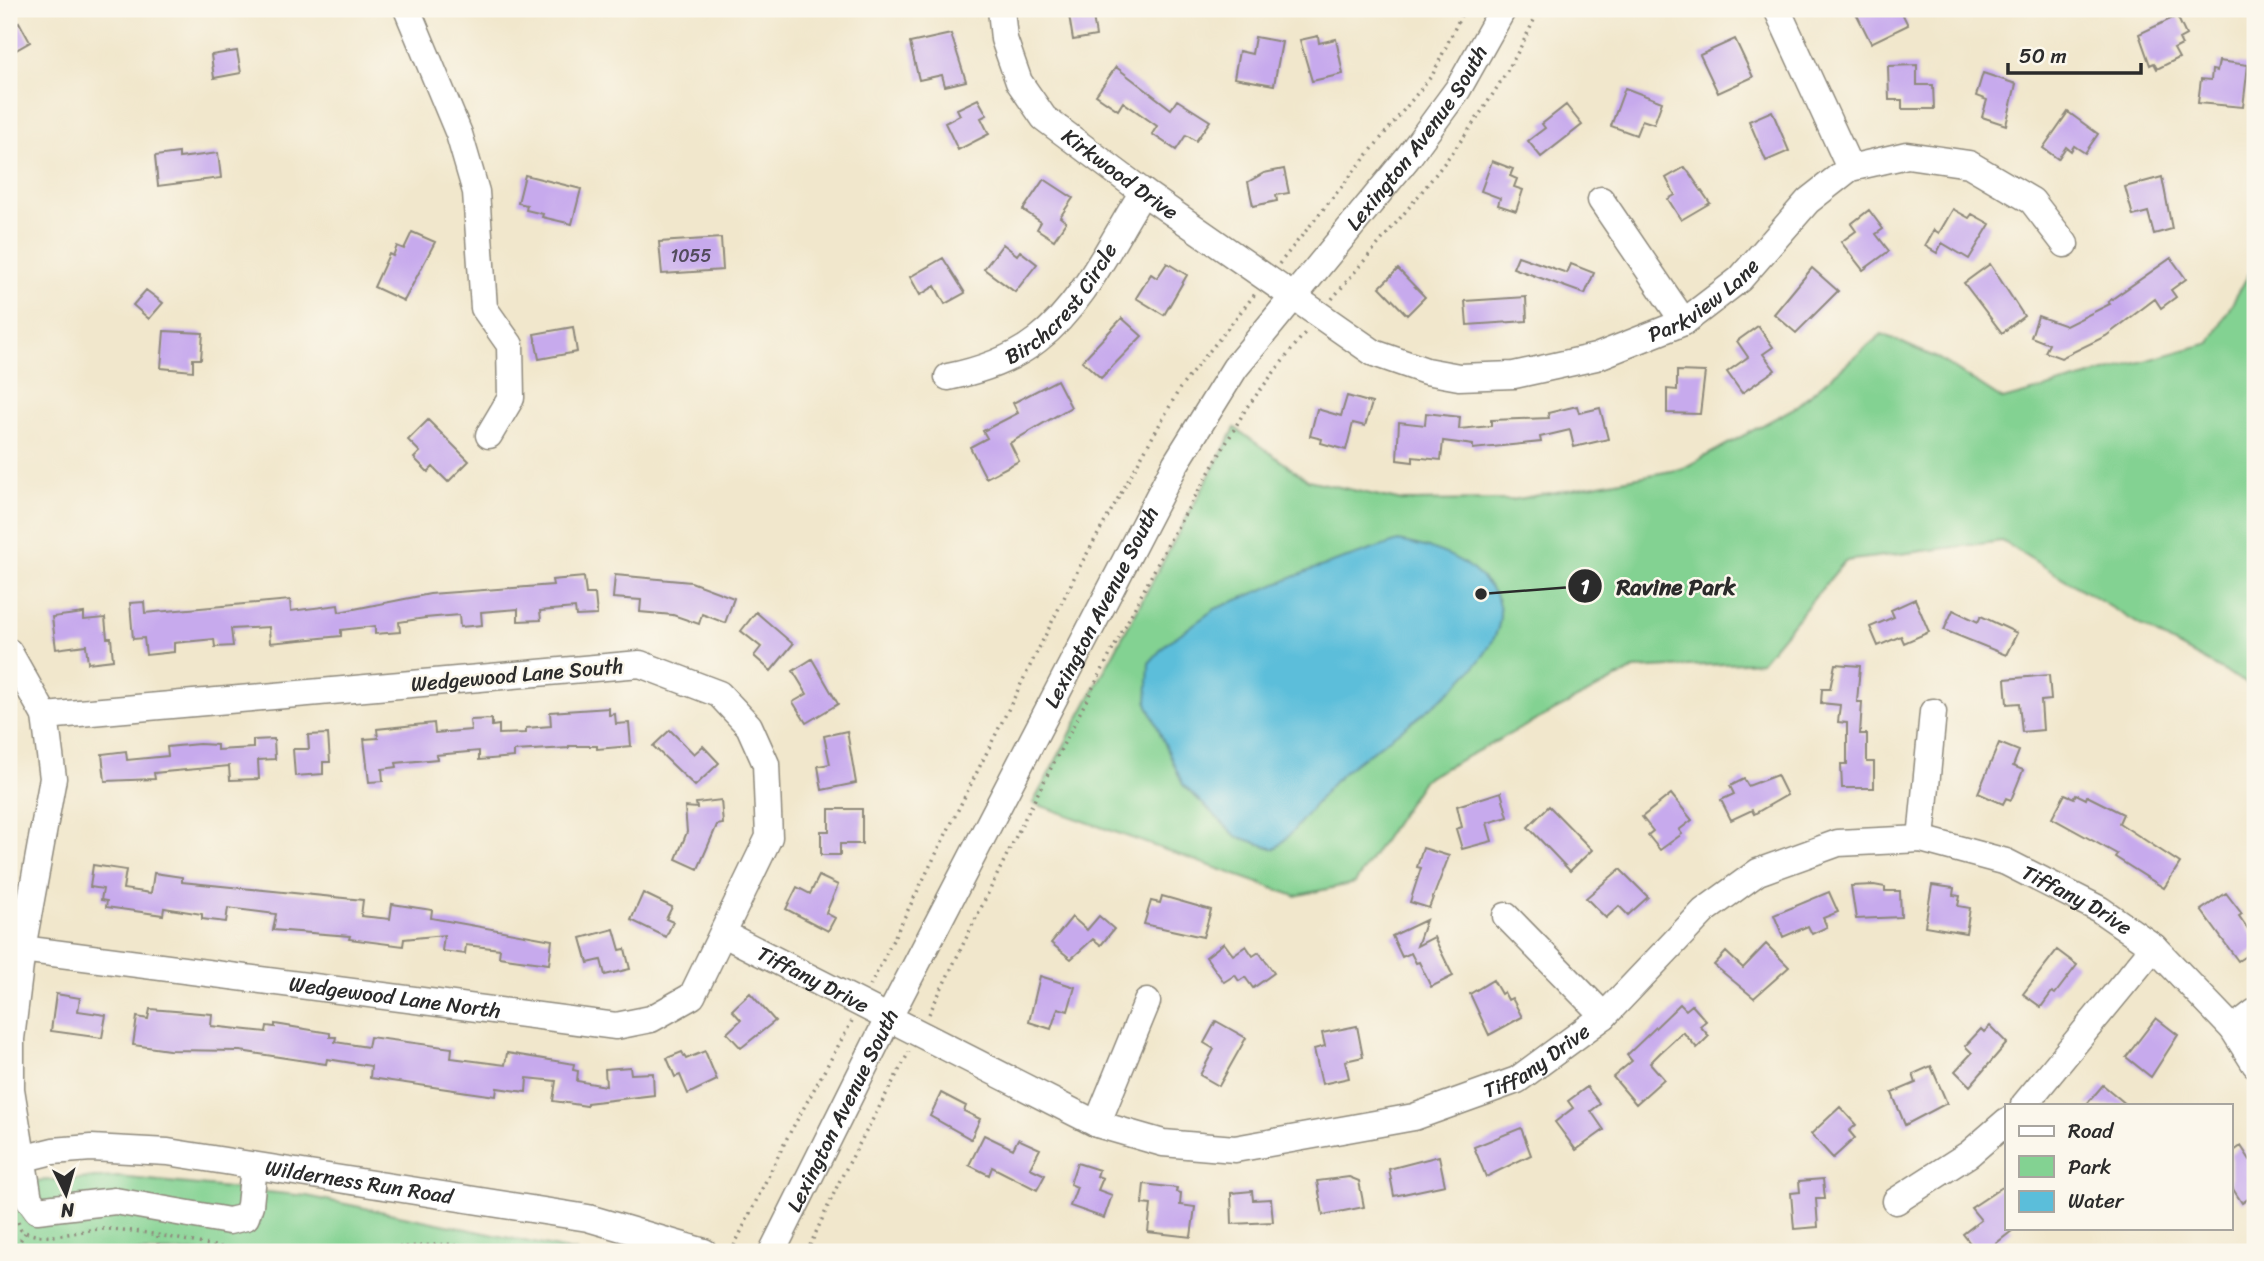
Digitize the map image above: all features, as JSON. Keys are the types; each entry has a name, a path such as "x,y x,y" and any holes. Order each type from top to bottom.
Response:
{"street":[{"path":"407,9 459,134 476,192 485,308 510,345 511,398 489,436"},
{"name":"Kirkwood Drive","path":"1001,9 1004,39 1019,82 1044,118 1143,192 1293,295"},
{"name":"Lexington Avenue South","path":"772,1252 888,1019 1175,463 1235,368 1409,156 1458,89 1503,9"},
{"path":"1777,9 1850,168"},
{"name":"Parkview Lane","path":"1293,295 1374,353 1426,371 1459,377 1514,375 1596,357 1684,322 1740,279 1808,201 1850,168 1908,155 1969,164 2032,201 2065,244"},
{"name":"Birchcrest Circle","path":"948,377 977,371 1037,340 1073,303 1143,192"},
{"path":"1601,200 1684,322"},
{"path":"9,652 45,716 52,778 22,949 11,1039 15,1161 29,1199 37,1210 115,1201 229,1221 246,1217 254,1166"},
{"name":"Wedgewood Lane South","path":"45,716 640,664 719,694 749,726 766,764 769,837 723,934"},
{"path":"1921,839 1933,712"},
{"name":"Tiffany Drive","path":"723,934 1097,1124 1163,1143 1235,1149 1414,1117 1517,1080 1604,1016 1704,911 1758,872 1838,842 1921,839 2008,863 2099,909 2154,947 2233,1029 2255,1064"},
{"path":"1506,916 1604,1016"},
{"name":"Wedgewood Lane North","path":"22,949 616,1026 651,1019 692,996 723,934"},
{"path":"2025,1104 2154,947"},
{"path":"1097,1124 1147,1002"},
{"path":"2233,1029 2255,1012"},
{"path":"1896,1201 1969,1153 2005,1123"},
{"name":"Wilderness Run Road","path":"15,1161 53,1152 91,1149 167,1152 588,1218 704,1252"}],"path":[{"path":"807,1252 841,1178 919,1034 1024,820 1171,538 1247,407 1470,130 1529,32 1539,9"},
{"path":"16,1218 21,1230 32,1236 71,1236 105,1229 226,1248 233,1252"},
{"path":"13,1252 25,1232"},
{"path":"158,1237 158,1252"},
{"path":"336,1252 447,1244 499,1252 593,1252"}],"green space":[{"path":"2255,263 2255,688 2145,628 2002,541 1845,561 1761,662 1634,669 1424,779 1355,883 1295,896 1033,803 1235,428 1308,480 1402,501 1512,500 1682,469 1794,408 1882,334 1939,359 2003,400 2210,343"},
{"path":"119,1177 307,1196 577,1252 14,1252 10,1182"}],"water":[{"path":"1398,541 1449,555 1481,577 1490,587 1500,612 1494,638 1476,665 1449,692 1342,774 1275,849 1236,836 1183,785 1147,703 1149,663 1166,644 1215,609 1311,570"}],"building":[{"path":"1068,9 1092,9 1096,36 1073,40"},
{"path":"1854,9 1900,9 1908,25 1871,43"},
{"path":"2177,16 2186,35 2179,39 2182,45 2174,49 2179,58 2157,69 2154,63 2150,65 2139,34"},
{"path":"19,22 30,42 9,54 9,28"},
{"path":"951,34 966,81 945,86 942,75 919,80 910,43"},
{"path":"1318,36 1319,43 1336,39 1343,74 1312,81 1300,40"},
{"path":"1255,37 1282,42 1274,85 1234,78 1239,51 1252,54"},
{"path":"1735,39 1753,77 1718,93 1700,55"},
{"path":"237,51 241,73 214,78 211,55"},
{"path":"2219,61 2248,65 2243,107 2198,103 2201,79 2211,80 2212,70 2217,71"},
{"path":"1917,65 1917,85 1933,85 1934,109 1902,109 1902,100 1889,100 1888,66"},
{"path":"1116,67 1171,109 1177,100 1210,121 1196,141 1186,135 1176,150 1152,134 1157,126 1123,102 1118,110 1096,95"},
{"path":"1983,73 2016,84 2006,125 1982,117 1987,100 1976,96"},
{"path":"1625,88 1662,102 1654,124 1642,120 1636,135 1611,126"},
{"path":"978,99 987,115 981,118 989,134 958,150 945,123 960,115 957,109"},
{"path":"1566,105 1582,125 1541,157 1528,141 1545,128 1542,124"},
{"path":"1772,111 1789,151 1766,161 1749,121"},
{"path":"2068,112 2098,134 2085,153 2074,146 2071,151 2066,147 2058,159 2043,148"},
{"path":"179,153 179,158 218,153 221,178 158,186 155,156"},
{"path":"1492,161 1513,169 1510,176 1517,179 1514,187 1523,190 1516,211 1498,205 1500,198 1481,191"},
{"path":"1685,167 1710,203 1681,220 1668,199 1675,195 1666,178"},
{"path":"1284,169 1289,193 1276,195 1277,201 1253,206 1248,182 1264,173"},
{"path":"525,175 581,189 572,224 542,217 543,214 526,210 527,205 518,203"},
{"path":"2162,177 2172,229 2154,234 2148,212 2133,216 2125,187"},
{"path":"1044,179 1073,198 1060,217 1066,222 1054,240 1037,229 1041,222 1023,210"},
{"path":"1953,209 1969,218 1972,214 1990,224 1969,259 1942,243 1937,253 1925,246 1934,230 1939,233"},
{"path":"1869,210 1883,229 1876,234 1889,251 1863,270 1841,242 1856,231 1851,224"},
{"path":"412,232 435,242 404,301 374,287 389,254 393,256 397,246 404,249"},
{"path":"721,238 723,270 662,274 659,242"},
{"path":"1003,244 1017,255 1020,251 1037,264 1015,292 984,269"},
{"path":"1518,256 1567,273 1571,264 1594,273 1585,294 1513,268"},
{"path":"943,258 965,293 945,304 935,286 920,295 910,277"},
{"path":"2171,258 2186,279 2171,290 2176,297 2161,308 2155,299 2106,336 2061,358 2045,352 2049,344 2031,337 2038,316 2066,326 2110,304 2108,302"},
{"path":"1167,263 1187,275 1164,315 1136,298 1151,274 1157,278"},
{"path":"1990,264 2024,316 2002,333 1964,283"},
{"path":"1812,268 1838,291 1796,333 1774,314"},
{"path":"1398,269 1425,297 1407,315 1380,287"},
{"path":"146,290 163,303 149,319 133,305"},
{"path":"1526,297 1527,321 1467,325 1465,301"},
{"path":"1122,318 1142,336 1101,378 1082,361"},
{"path":"1758,326 1773,347 1763,354 1775,370 1742,393 1727,372 1748,357 1737,341"},
{"path":"573,327 577,352 539,359 534,334"},
{"path":"164,331 203,333 201,359 193,359 193,371 161,368"},
{"path":"1677,371 1705,372 1700,414 1667,413 1667,389 1677,390"},
{"path":"1057,380 1071,407 1010,443 1019,461 986,478 970,447 987,438 983,431 1018,413 1013,403"},
{"path":"1347,396 1372,403 1365,426 1353,423 1346,450 1321,443 1322,439 1310,436 1317,409 1341,416"},
{"path":"1577,406 1579,413 1600,408 1608,439 1574,447 1570,430 1540,437 1541,442 1473,449 1473,445 1443,441 1441,460 1413,457 1413,462 1397,460 1399,422 1425,425 1426,413 1460,417 1459,429 1491,426 1491,420 1549,418 1548,413"},
{"path":"428,420 469,461 448,482 433,467 428,472 414,458 420,452 408,440"},
{"path":"615,575 691,582 734,598 725,623 702,614 699,624 673,615 640,612 641,600 613,598"},
{"path":"584,577 586,594 595,594 597,615 576,616 575,608 540,611 541,620 518,621 518,609 481,612 482,625 460,627 459,615 399,622 400,632 375,634 375,626 341,630 341,636 270,643 269,627 231,629 233,646 215,647 214,639 174,643 174,652 146,655 144,638 133,639 130,603 144,602 145,613 290,600 291,611 338,605 339,612 430,594 553,585 552,580"},
{"path":"1915,599 1929,632 1904,643 1901,636 1878,646 1870,627 1894,617 1891,610"},
{"path":"1953,610 1978,622 1981,616 2017,633 2006,655 1944,630"},
{"path":"756,612 793,644 771,671 754,656 761,647 741,631"},
{"path":"84,613 84,620 105,618 107,638 111,638 113,660 88,663 86,645 56,649 52,617"},
{"path":"812,659 838,704 806,723 793,702 807,694 793,671"},
{"path":"1835,664 1860,666 1857,702 1862,702 1860,734 1867,734 1867,762 1874,762 1874,788 1842,788 1841,764 1847,764 1847,723 1838,722 1840,705 1821,703 1822,689 1830,689"},
{"path":"2049,675 2051,700 2041,701 2043,730 2022,732 2019,703 2007,704 2005,679"},
{"path":"609,708 609,715 615,714 616,724 629,723 631,746 597,749 597,746 569,746 514,751 514,757 479,760 479,751 436,755 437,759 396,763 397,767 382,769 383,781 369,782 364,739 378,738 377,729 434,723 435,733 471,730 470,720 492,719 492,726 499,725 499,734 526,733 526,728 551,726 550,712"},
{"path":"670,730 694,754 703,746 719,763 695,786 653,746"},
{"path":"847,731 856,783 822,790 818,766 830,764 824,736"},
{"path":"328,734 330,762 323,762 323,774 295,776 293,749 309,749 308,735"},
{"path":"274,739 275,759 258,760 259,779 230,780 229,766 154,773 155,779 105,781 102,754 126,751 127,760 168,756 167,747 199,744 217,745 217,750 253,748 253,740"},
{"path":"1999,743 2019,751 2013,766 2023,770 2011,800 2006,798 2003,804 1978,793"},
{"path":"1777,775 1787,795 1754,814 1752,810 1731,820 1721,800 1734,794 1730,786 1744,779 1748,786"},
{"path":"1501,792 1508,817 1487,823 1492,841 1462,849 1456,829 1462,827 1457,806"},
{"path":"1671,794 1692,820 1679,830 1682,834 1660,850 1648,835 1653,831 1642,817"},
{"path":"2065,794 2074,798 2076,794 2086,799 2087,796 2123,814 2119,823 2180,863 2164,888 2115,857 2117,854 2052,818"},
{"path":"721,800 723,824 717,825 698,869 676,859 687,832 685,807 697,808 696,803"},
{"path":"1549,806 1592,850 1570,871 1528,827"},
{"path":"829,809 862,809 862,844 840,844 840,855 821,855 821,831 829,831"},
{"path":"1423,848 1449,856 1429,908 1410,902 1421,868 1417,867"},
{"path":"93,865 126,870 123,889 151,893 154,873 182,877 182,882 363,900 361,916 390,919 392,904 432,910 431,918 552,940 549,964 499,957 500,949 466,945 465,954 442,951 444,935 404,939 403,946 349,939 350,936 273,930 276,914 228,908 226,922 202,919 202,914 164,908 163,915 106,907 107,901 101,900 103,889 90,887"},
{"path":"1620,869 1648,897 1628,915 1619,906 1606,918 1586,898"},
{"path":"819,876 838,885 826,913 835,918 828,931 786,909 797,887 810,894"},
{"path":"1932,885 1954,888 1953,895 1960,896 1958,906 1970,908 1966,933 1925,926"},
{"path":"1851,886 1885,887 1885,891 1900,891 1901,917 1856,919"},
{"path":"1829,892 1838,912 1823,918 1827,927 1812,934 1808,926 1783,937 1774,915"},
{"path":"643,893 672,907 666,919 673,922 666,937 631,920"},
{"path":"2226,893 2242,914 2239,916 2255,939 2255,950 2238,961 2201,910"},
{"path":"1162,896 1211,910 1203,937 1144,924 1151,901 1160,903"},
{"path":"1099,916 1114,929 1101,945 1093,939 1071,959 1051,943 1072,917 1087,930"},
{"path":"1426,920 1417,946 1434,937 1453,976 1431,987 1419,962 1416,963 1411,953 1402,957 1392,936"},
{"path":"614,929 620,950 625,949 630,969 605,975 601,960 588,963 581,938"},
{"path":"1224,943 1233,955 1246,946 1253,956 1259,952 1274,973 1253,988 1245,977 1239,981 1235,975 1224,982 1206,957"},
{"path":"1766,944 1789,967 1754,998 1714,965 1726,952 1743,968"},
{"path":"2057,950 2077,965 2055,994 2052,992 2041,1007 2023,994"},
{"path":"1040,976 1075,987 1068,1011 1058,1008 1051,1029 1029,1022"},
{"path":"1493,980 1501,994 1504,992 1508,1000 1512,998 1522,1017 1489,1035 1470,994"},
{"path":"750,993 775,1021 741,1048 727,1033 741,1020 732,1010"},
{"path":"56,994 80,998 78,1011 106,1015 102,1038 51,1031"},
{"path":"1680,1004 1686,1010 1692,1005 1706,1021 1700,1026 1709,1036 1697,1048 1683,1032 1660,1053 1650,1063 1664,1079 1636,1104 1613,1077 1632,1061 1627,1055"},
{"path":"150,1009 212,1014 211,1026 266,1032 267,1026 275,1027 275,1024 330,1033 330,1037 336,1037 335,1042 368,1047 370,1037 452,1048 451,1058 505,1065 507,1053 574,1064 573,1070 578,1071 577,1081 606,1086 605,1069 630,1067 631,1074 653,1073 654,1095 587,1103 587,1106 553,1101 556,1081 527,1078 526,1092 497,1088 496,1096 370,1078 371,1066 327,1059 326,1064 240,1051 169,1050 133,1045 137,1017 148,1019"},
{"path":"2156,1018 2178,1035 2151,1077 2126,1057"},
{"path":"1216,1021 1246,1038 1219,1086 1200,1075 1214,1049 1204,1043"},
{"path":"1357,1026 1363,1057 1345,1061 1349,1078 1322,1084 1314,1049 1325,1046 1322,1033"},
{"path":"1990,1026 2007,1043 1970,1086 1955,1071 1972,1053 1965,1046 1981,1029 1984,1032"},
{"path":"705,1051 717,1080 688,1094 680,1075 675,1077 667,1058 682,1052 686,1059"},
{"path":"1931,1066 1947,1103 1905,1125 1892,1093 1916,1083 1913,1074"},
{"path":"2103,1085 2126,1104 2087,1104"},
{"path":"1587,1087 1600,1104 1591,1111 1604,1130 1576,1150 1555,1122 1573,1108 1568,1101"},
{"path":"941,1093 966,1106 964,1111 980,1119 971,1139 930,1116"},
{"path":"1840,1107 1856,1125 1849,1131 1855,1138 1833,1158 1811,1134"},
{"path":"1521,1128 1531,1155 1486,1177 1474,1147"},
{"path":"984,1135 1013,1149 1018,1139 1040,1149 1030,1168 1045,1175 1037,1190 992,1167 989,1175 969,1165"},
{"path":"2241,1146 2250,1160 2255,1157 2255,1194 2242,1203 2232,1188 2232,1152"},
{"path":"1439,1156 1445,1185 1394,1196 1389,1169"},
{"path":"1077,1163 1099,1170 1097,1176 1103,1178 1098,1190 1112,1195 1104,1218 1070,1206 1077,1187 1070,1184"},
{"path":"1349,1177 1359,1181 1364,1207 1323,1215 1317,1181"},
{"path":"1823,1179 1825,1199 1816,1199 1818,1227 1794,1229 1791,1193 1800,1192 1799,1181"},
{"path":"1144,1184 1177,1188 1176,1192 1181,1193 1180,1205 1195,1207 1191,1237 1148,1232 1151,1205 1142,1204"},
{"path":"2005,1185 2005,1230 2013,1230 1985,1252 1977,1252 1963,1234 1981,1220 1971,1208"},
{"path":"1252,1191 1253,1200 1271,1199 1273,1222 1232,1224 1231,1193"}],"place":[{"name":"Ravine Park","path":"1481,594"}]}
